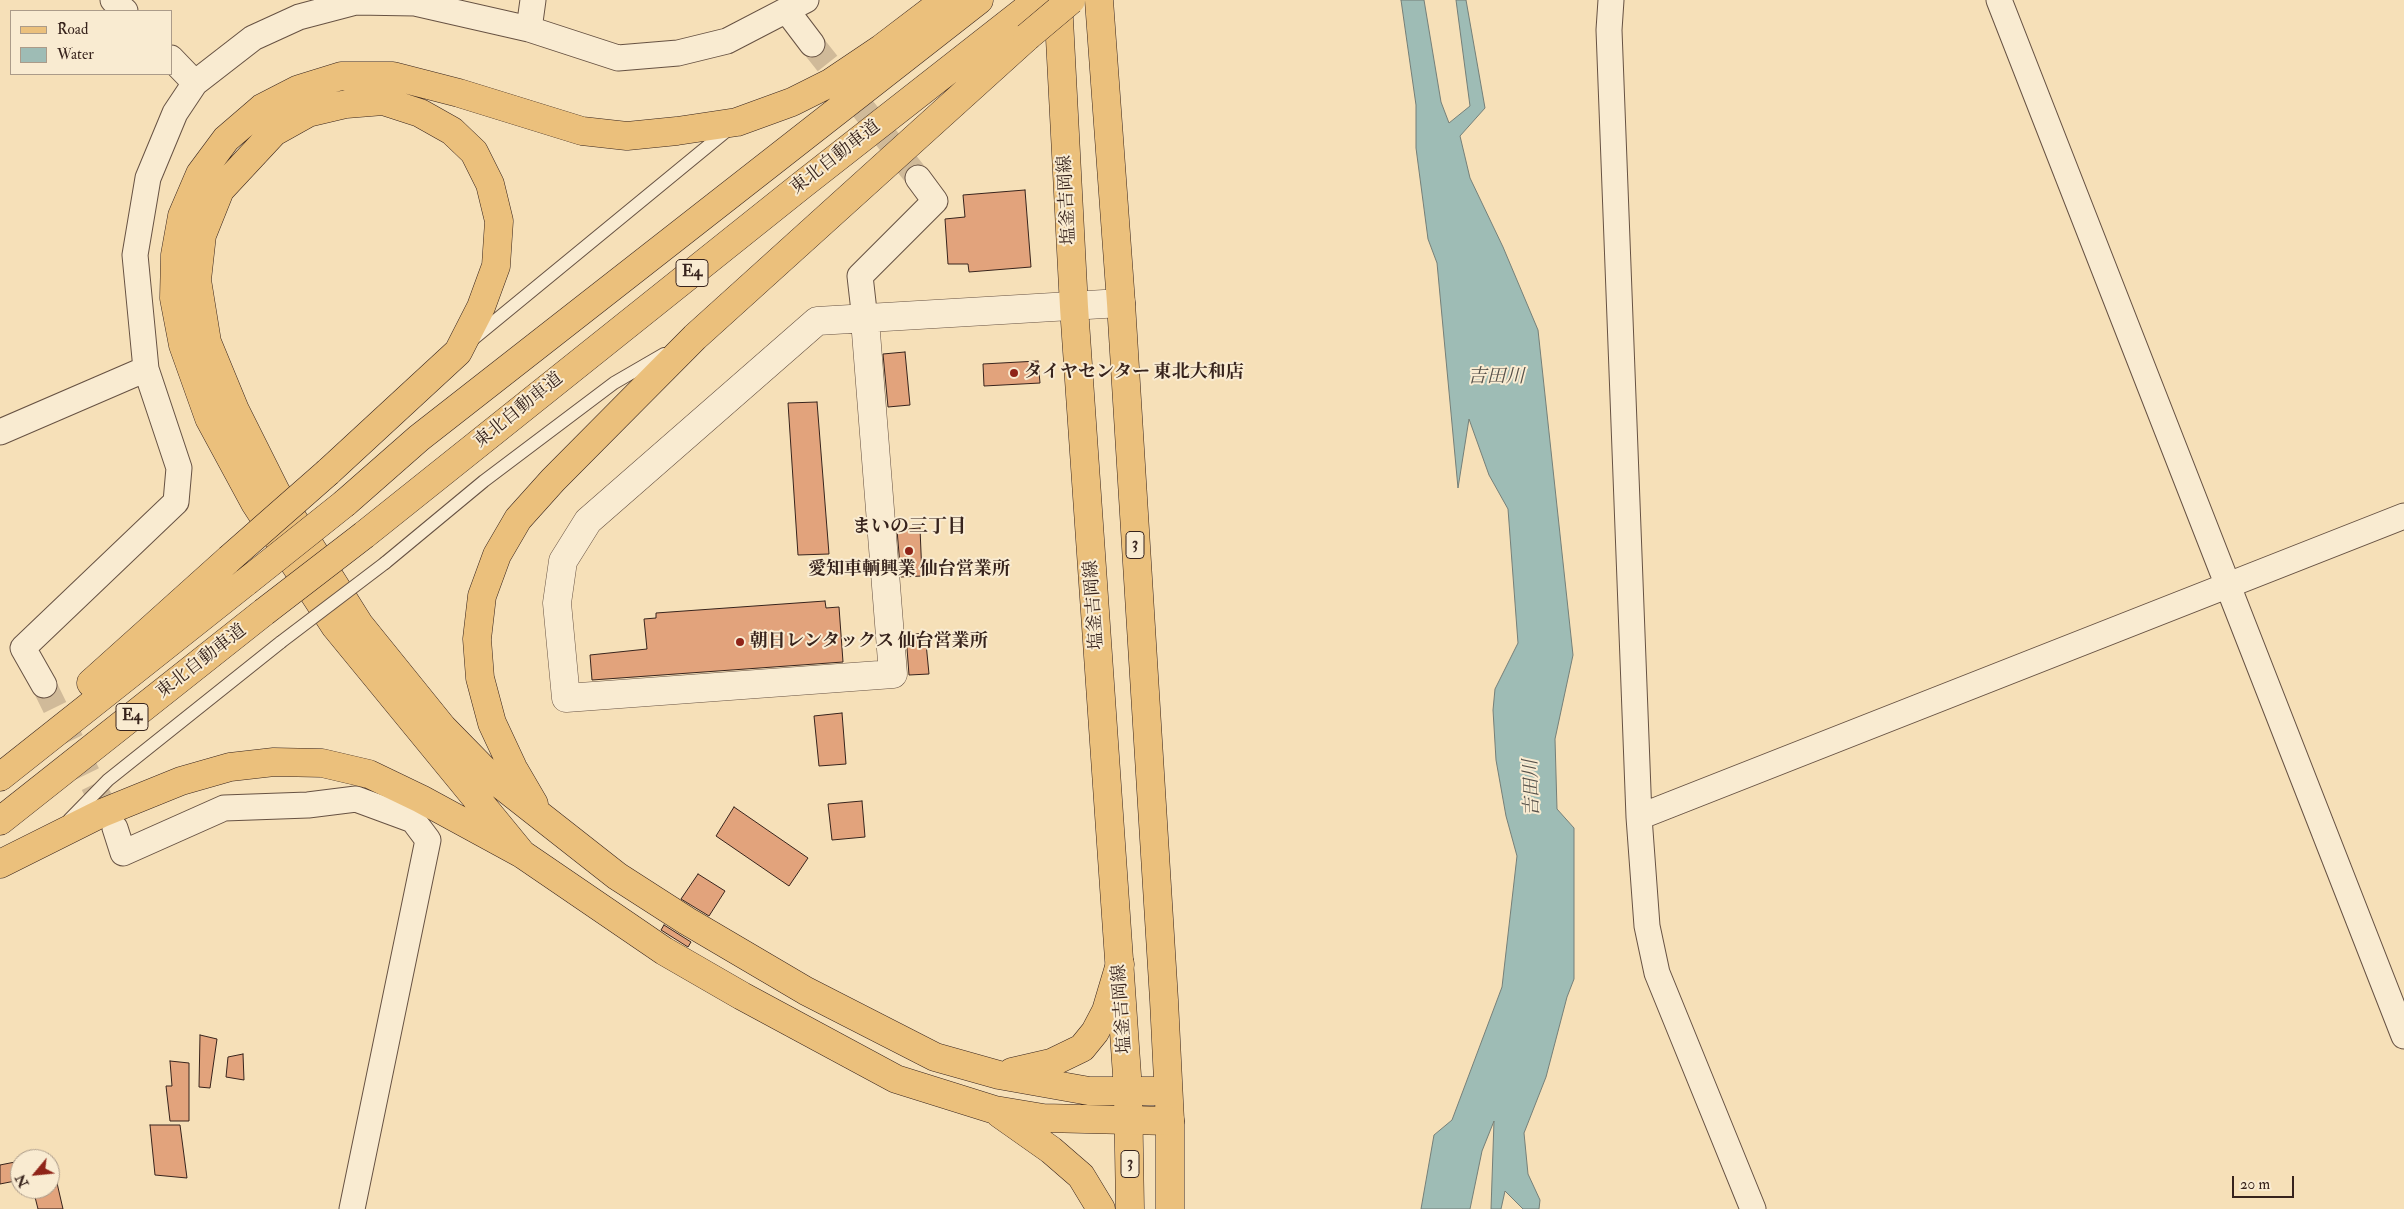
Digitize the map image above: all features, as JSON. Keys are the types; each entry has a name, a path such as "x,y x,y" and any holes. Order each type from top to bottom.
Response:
{"main road":[{"path":"522,854 335,626 256,503 209,418 183,345 174,298 174,255 182,216 200,174 226,139 262,108 299,90 341,76 394,76 459,93 582,132 627,136 677,132 737,122 792,102 830,82 882,48 945,0"},
{"name":"東北自動車道","path":"0,777 345,503 419,438 979,0"},
{"name":"塩釜吉岡線","path":"1058,0 1074,307 1130,1120 1130,1209"},
{"path":"543,820 512,768 492,723 480,678 478,649 482,596 497,555 518,519 553,480 695,337 1029,17 1071,0"},
{"name":"3","path":"1099,0 1121,303 1170,1121 1170,1209"},
{"name":"東北自動車道","path":"0,821 364,535 794,191 1029,17"},
{"path":"0,767 23,743 228,559 328,472 458,352 481,307 496,266 499,221 490,184 474,152 452,131 420,113 383,101 336,106 308,113 274,132 220,190 202,235 197,280 207,342 235,410 276,492 360,624 443,728 491,777 543,820 617,876 687,921 806,991 936,1057 999,1075 1089,1091 1168,1091"},
{"path":"0,864 54,836 181,781 230,767 274,762 322,762 369,774 422,799 522,854 664,951 742,996 896,1079 995,1110 1043,1118 1170,1121"},
{"path":"999,1075 1052,1063 1082,1048 1095,1032 1106,1011 1120,964"},
{"path":"995,1110 1051,1150 1081,1176 1101,1209"}],"street":[{"path":"113,0 123,10"},
{"path":"529,29 533,0"},
{"path":"1611,0 1609,30 1639,817 1647,926 1657,973 1753,1209"},
{"path":"1999,0 2404,1036"},
{"path":"44,685 23,648 176,502 178,468 146,369 135,255 148,178 175,113 195,82 254,38 299,17 356,2 415,3 529,29 618,58 678,53 727,41 797,5 812,44"},
{"path":"172,59 195,82"},
{"path":"918,178 935,201 860,276 865,320 893,674 566,698 557,603 563,561 588,521 817,321 865,320 1121,303"},
{"path":"0,432 146,369"},
{"path":"1639,817 2404,516"},
{"path":"115,828 122,853 224,808 308,805 356,799 413,820 428,840 352,1209"}],"lane":[{"path":"458,352 737,122"},
{"path":"54,836 108,780 281,642 385,563 484,481 614,383 695,337"}],"water":[{"name":"吉田川","path":"1401,0 1424,0 1441,102 1449,123 1470,106 1456,0 1466,0 1485,108 1460,136 1470,178 1503,247 1538,330 1573,655 1555,739 1557,809 1574,828 1574,979 1567,997 1546,1077 1524,1133 1528,1174 1540,1200 1539,1209 1523,1209 1505,1191 1501,1209 1491,1209 1494,1121 1482,1151 1470,1209 1421,1209 1434,1135 1452,1120 1502,987 1517,856 1506,816 1496,760 1493,710 1495,689 1518,643 1508,509 1489,475 1469,419 1458,488 1437,263 1428,239 1416,148 1416,105"}],"building":[{"path":"1025,190 1031,267 969,272 968,264 948,264 945,219 965,217 963,195"},
{"path":"905,352 910,405 888,407 883,354"},
{"path":"1038,361 1040,383 984,386 983,364"},
{"path":"817,402 829,554 798,555 788,403"},
{"path":"920,528 922,576 901,577 897,530"},
{"path":"825,601 826,608 839,607 843,662 592,680 590,655 647,649 644,619 656,618 656,613"},
{"path":"925,633 929,674 909,675 906,635"},
{"path":"842,713 846,764 819,766 814,716"},
{"path":"862,801 865,837 832,840 828,804"},
{"path":"734,807 808,858 789,886 716,836"},
{"path":"698,874 725,891 709,916 681,899"},
{"path":"664,925 691,942 688,947 661,930"},
{"path":"200,1035 217,1039 210,1088 199,1087"},
{"path":"243,1054 244,1080 226,1077 228,1057"},
{"path":"170,1061 189,1063 189,1121 170,1121 166,1086 172,1086"},
{"path":"150,1125 180,1125 187,1178 155,1175"},
{"path":"10,1163 10,1182 0,1184 0,1165"},
{"path":"60,1196 63,1209 38,1209 36,1199 60,1199"}],"tunnel":[{"path":"812,44 918,178"},
{"path":"44,685 108,815"}],"place":[{"name":"タイヤセンター 東北大和店","path":"1014,373"},
{"name":"愛知車輌興業 仙台営業所","path":"909,551"},
{"name":"朝日レンタックス 仙台営業所","path":"740,642"}],"district":[{"name":"まいの三丁目","path":"909,528"}]}
